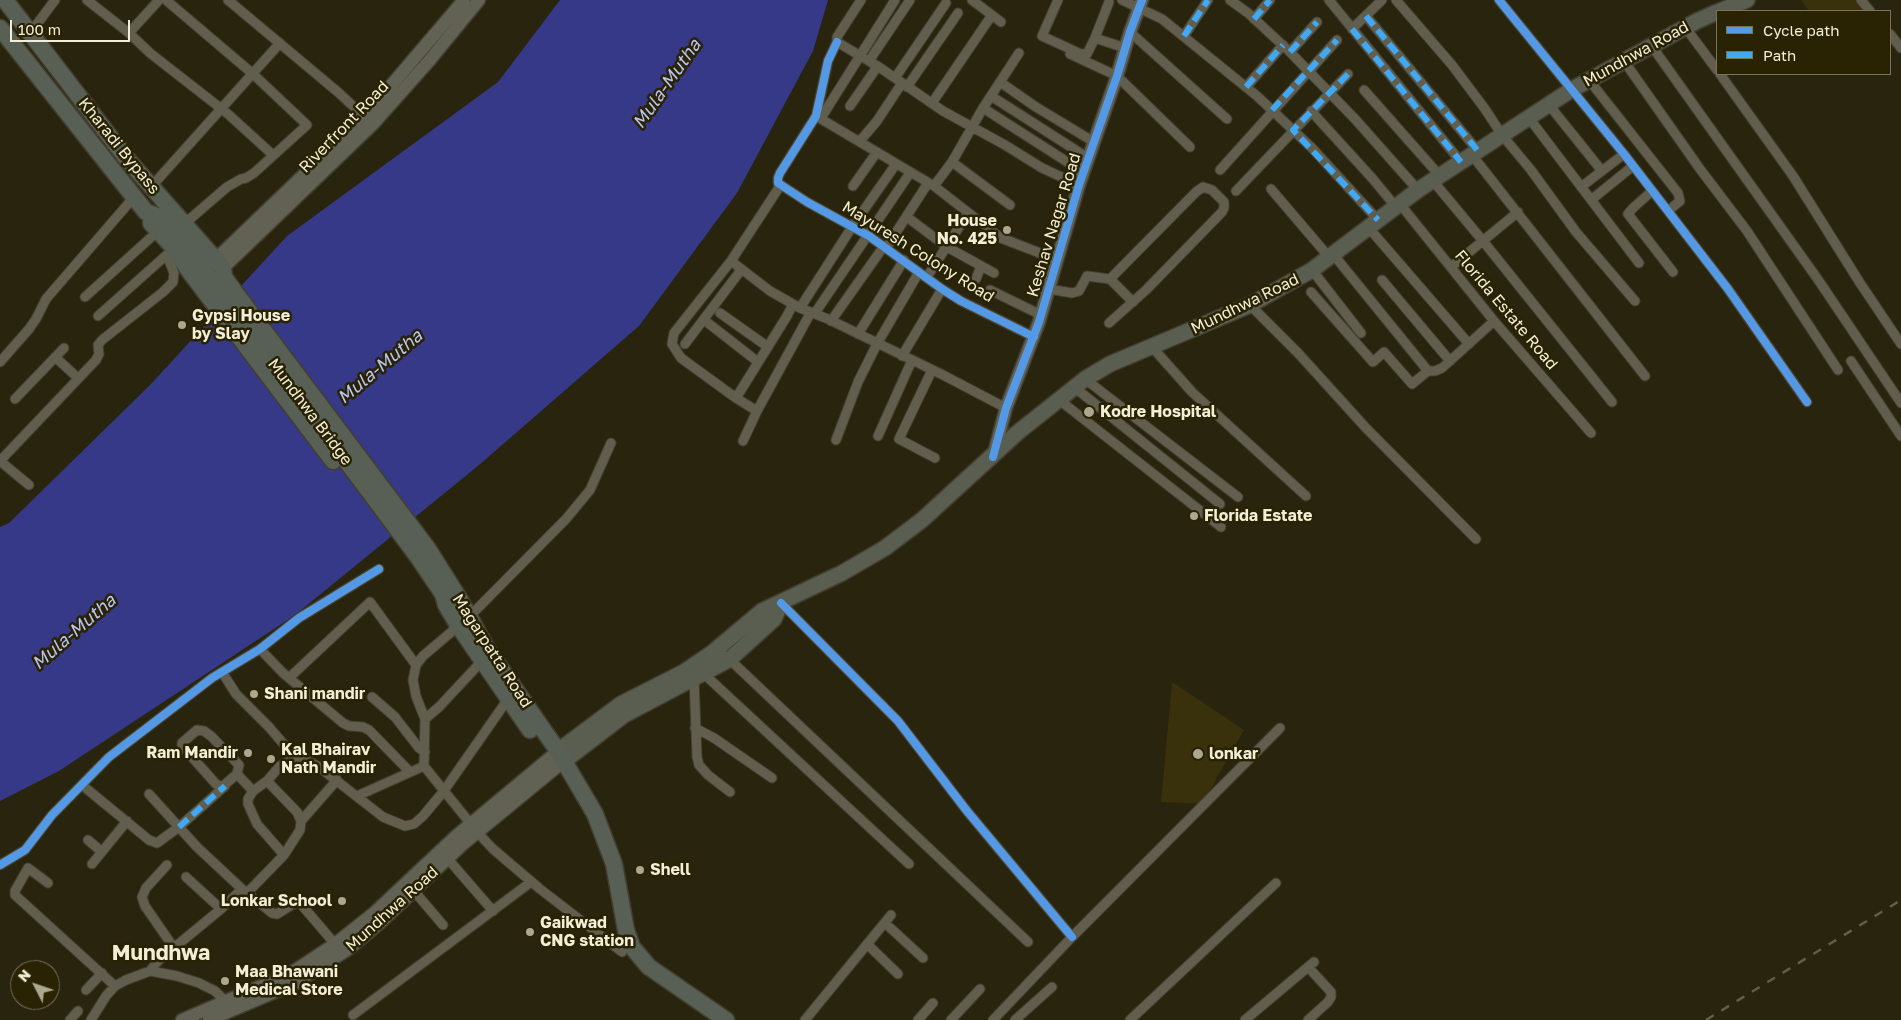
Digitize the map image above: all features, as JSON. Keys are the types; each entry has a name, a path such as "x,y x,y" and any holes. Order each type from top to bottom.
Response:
{"highway":[{"name":"Kharadi Bypass","path":"5,0 126,159 183,225 207,267"},
{"name":"Kharadi Bypass","path":"0,30 146,212 157,216 177,234 207,267"},
{"path":"146,212 151,223 170,251 207,267 230,272 237,288 422,553 443,594 453,603 464,621"},
{"name":"Mundhwa Bridge","path":"207,267 422,553"},
{"name":"Magarpatta Road","path":"464,621 482,661 508,699 557,759 584,814 604,867 616,933 622,952 642,975 706,1020"},
{"name":"Magarpatta Road","path":"464,621 488,649 557,759 595,814 614,864 626,930 632,947 649,966 726,1020"}],"main road":[{"name":"Mundhwa Road","path":"1723,10 1747,0"},
{"name":"Mundhwa Road","path":"557,759 621,704 684,672 718,649 762,611 842,573 885,548 922,520 993,458 1018,433 1079,383 1110,364 1250,305 1312,270 1418,190 1571,90 1651,45 1716,13"},
{"name":"Mundhwa Road","path":"557,759 624,715 730,659 747,646 774,619 781,603"}],"street":[{"path":"31,32 55,0"},
{"path":"87,0 222,110 273,155"},
{"path":"129,33 159,0"},
{"path":"166,0 254,74 307,124 254,173 227,187 183,225"},
{"path":"228,0 369,120"},
{"path":"819,117 828,61 837,42 837,37 861,0"},
{"path":"872,63 910,0"},
{"path":"972,0 1002,22"},
{"path":"1058,0 1042,36 1081,54 1087,54 1109,2"},
{"path":"1122,0 1141,4 1162,19 1246,87 1293,130 1373,224 1469,344"},
{"path":"1184,36 1208,0"},
{"path":"1230,0 1290,52 1418,190"},
{"path":"1254,19 1270,0"},
{"path":"1329,0 1352,29 1470,156 1518,212 1645,376"},
{"path":"1352,29 1382,0"},
{"path":"1396,0 1452,65 1502,135 1531,170 1576,232 1636,301"},
{"path":"1498,0 1624,154 1728,289 1807,402"},
{"path":"1861,0 1869,10"},
{"name":"Riverfront Road","path":"207,267 369,120 471,1"},
{"path":"757,411 681,358 672,344 674,333 731,262 780,186 778,178 780,173 893,3 902,13"},
{"path":"860,141 877,121 901,83 946,3"},
{"name":"Keshav Nagar Road","path":"993,458 1006,408 1034,337 1079,185 1141,4"},
{"path":"901,83 958,13"},
{"path":"932,103 992,15"},
{"path":"1366,16 1470,156"},
{"path":"0,30 18,19"},
{"path":"1290,52 1317,22"},
{"path":"1685,27 1716,69"},
{"path":"1130,32 1228,119"},
{"path":"1891,35 1901,47"},
{"path":"1094,38 1125,48"},
{"path":"1220,170 1307,71 1337,40"},
{"path":"837,42 972,128 998,141 1042,168 1079,185"},
{"path":"151,187 222,110 280,43"},
{"path":"1246,87 1283,45"},
{"path":"1651,45 1819,281 1901,403"},
{"path":"831,321 931,185 952,162 983,108 1019,53"},
{"path":"1070,54 1117,76 1190,147"},
{"path":"1624,61 1700,169 1747,231 1838,370"},
{"path":"850,106 875,70 872,63"},
{"path":"1236,192 1348,74"},
{"path":"1721,75 1793,176 1860,283 1901,344"},
{"path":"1590,80 1678,193 1680,201 1668,211"},
{"path":"1000,82 1036,107 1094,142"},
{"path":"1364,90 1436,178 1612,402"},
{"path":"991,96 1088,158"},
{"path":"1548,105 1602,171"},
{"path":"983,108 1084,172"},
{"name":"Florida Estate Road","path":"1311,111 1398,205 1494,321 1591,433"},
{"path":"819,117 931,185 1001,238 1058,260"},
{"path":"1529,118 1639,262"},
{"path":"853,186 877,152"},
{"path":"1581,187 1624,154"},
{"path":"952,162 1010,205"},
{"path":"736,398 796,306 896,164"},
{"path":"1591,200 1633,166"},
{"path":"743,441 757,411 813,313 869,236 910,173"},
{"name":"Mayuresh Colony Road","path":"780,186 869,236 961,301 1034,337"},
{"path":"1109,323 1133,302 1222,212 1224,202 1212,190 1203,187 1110,279"},
{"path":"1271,189 1331,255 1428,371"},
{"path":"1652,191 1628,214 1673,272"},
{"path":"0,362 29,329 46,300 134,197"},
{"path":"1451,267 1518,212"},
{"path":"927,277 968,213"},
{"path":"907,217 947,247 994,273"},
{"path":"85,296 158,231"},
{"path":"98,316 170,251"},
{"path":"29,485 0,461 98,357 100,342 173,282 174,274 170,251"},
{"path":"858,334 904,260"},
{"path":"731,262 770,291 796,306 912,360 1006,408"},
{"path":"976,279 981,266"},
{"path":"685,344 741,270"},
{"path":"1312,270 1361,333"},
{"path":"836,440 858,382 877,344 919,272"},
{"path":"1049,289 1072,293 1079,291 1088,276 1110,279 1133,302"},
{"path":"1382,280 1450,361"},
{"path":"902,356 942,289"},
{"path":"990,290 1041,315"},
{"path":"1311,292 1373,362 1384,352 1412,384 1428,371 1435,371 1450,361 1494,321"},
{"path":"1250,305 1298,353 1366,428 1476,539"},
{"path":"720,313 768,347"},
{"path":"708,323 758,362"},
{"path":"1152,347 1192,392 1306,496"},
{"path":"15,399 64,348"},
{"path":"55,357 78,378"},
{"path":"878,436 912,360"},
{"path":"1851,361 1898,424 1901,436"},
{"path":"932,370 899,439 935,458"},
{"path":"1079,383 1238,497"},
{"path":"1079,383 1220,504"},
{"path":"1058,399 1221,526"},
{"path":"611,443 590,490 566,519 464,621 423,656 416,665 413,680 416,696 425,719 424,766 493,849 531,882 622,952"},
{"path":"0,865 25,850 52,815 109,757 222,672 260,649 299,618 379,569"},
{"path":"289,678 370,602 416,665"},
{"path":"781,603 898,721 967,811 1072,937"},
{"path":"260,649 289,678 343,723 369,730 410,772"},
{"path":"718,649 1028,942"},
{"path":"425,719 439,707 482,661"},
{"path":"222,672 236,694 269,727 298,761"},
{"path":"699,676 695,728 696,757 699,765 708,776 730,792"},
{"path":"699,676 909,864"},
{"path":"372,697 396,717 419,748 425,752"},
{"path":"284,855 258,824 253,816 248,799 253,791 280,766 288,762 310,762 337,780 383,816 405,826 414,824 444,792 508,699"},
{"path":"695,728 714,738 772,778"},
{"path":"993,1020 1072,937 1280,728"},
{"path":"82,784 149,840 157,843 179,827 225,786 237,774 240,768 238,762 212,736 204,731 197,730 193,732 182,743 184,750 216,784 222,787 225,786"},
{"name":"Mundhwa Road","path":"210,1020 229,1005 291,973 335,944 557,759"},
{"path":"357,796 424,766"},
{"path":"237,774 253,791"},
{"path":"301,821 337,780"},
{"path":"91,1020 106,996 115,986 150,971 158,961 245,891 284,855 300,830 301,821 297,812 266,781"},
{"path":"149,794 179,827 245,891 272,913 277,914 295,903 300,903 335,944"},
{"path":"92,864 127,821"},
{"name":"Mundhwa Road","path":"182,1020 296,983 328,964 350,948 414,891 448,859 474,827"},
{"path":"88,840 102,852"},
{"path":"16,856 48,883"},
{"path":"448,859 493,911"},
{"path":"167,865 146,888 142,897 145,906 174,948"},
{"path":"28,868 15,891 15,896 115,986"},
{"path":"186,877 221,909"},
{"path":"354,1015 531,882"},
{"path":"1130,1020 1276,883"},
{"path":"414,891 443,925"},
{"path":"805,1020 891,915"},
{"path":"885,923 922,958"},
{"path":"867,944 898,974"},
{"path":"1245,1020 1311,965 1331,992 1331,997 1308,1020"},
{"path":"150,971 177,976 199,983 215,991 229,1005"},
{"path":"86,990 102,973"},
{"path":"1015,1020 1052,987"},
{"path":"951,1020 980,989"},
{"path":"918,1020 933,1003"},
{"path":"70,1020 78,1011"}],"shaded area":[{"path":"1801,0 1857,0 1865,10 1808,10"},
{"name":"lonkar","path":"1172,682 1244,730 1204,804 1161,802"}],"water":[{"name":"Mula-Mutha","path":"560,0 828,0 813,51 737,193 639,326 479,465 295,615 59,771 0,801 0,527 9,523 151,384 287,236 498,82"}],"railway":[{"path":"1706,1020 1901,900"}],"marked path":[{"path":"1184,36 1208,0"},
{"path":"1254,19 1270,0"},
{"path":"1366,16 1478,151"},
{"path":"1290,52 1317,22"},
{"path":"1352,29 1461,162"},
{"path":"1272,110 1337,40"},
{"path":"1246,87 1283,45"},
{"path":"1348,74 1293,130 1378,220"},
{"path":"179,827 225,786"}],"cycle path":[{"path":"993,457 1006,408 1039,322 1079,185 1142,0"},
{"path":"1499,0 1624,154 1728,289 1807,402"},
{"path":"837,42 828,61 816,116 780,173 778,183 807,202 869,236 961,301 1034,337"},
{"path":"0,865 25,850 52,815 109,757 212,678 260,649 299,618 379,569"},
{"path":"781,603 898,721 967,811 1072,937"}],"place":[{"name":"House No. 425","path":"1007,230"},
{"name":"Gypsi House by Slay","path":"182,325"},
{"name":"Kodre Hospital","path":"1089,412"},
{"name":"Florida Estate","path":"1194,516"},
{"name":"Shani mandir","path":"254,694"},
{"name":"Ram Mandir","path":"248,753"},
{"name":"lonkar","path":"1198,754"},
{"name":"Kal Bhairav Nath Mandir","path":"271,759"},
{"name":"Shell","path":"640,870"},
{"name":"Lonkar School","path":"342,901"},
{"name":"Gaikwad CNG station","path":"530,932"},
{"name":"Maa Bhawani Medical Store","path":"225,981"}],"district":[{"name":"Mundhwa","path":"161,953"}]}
